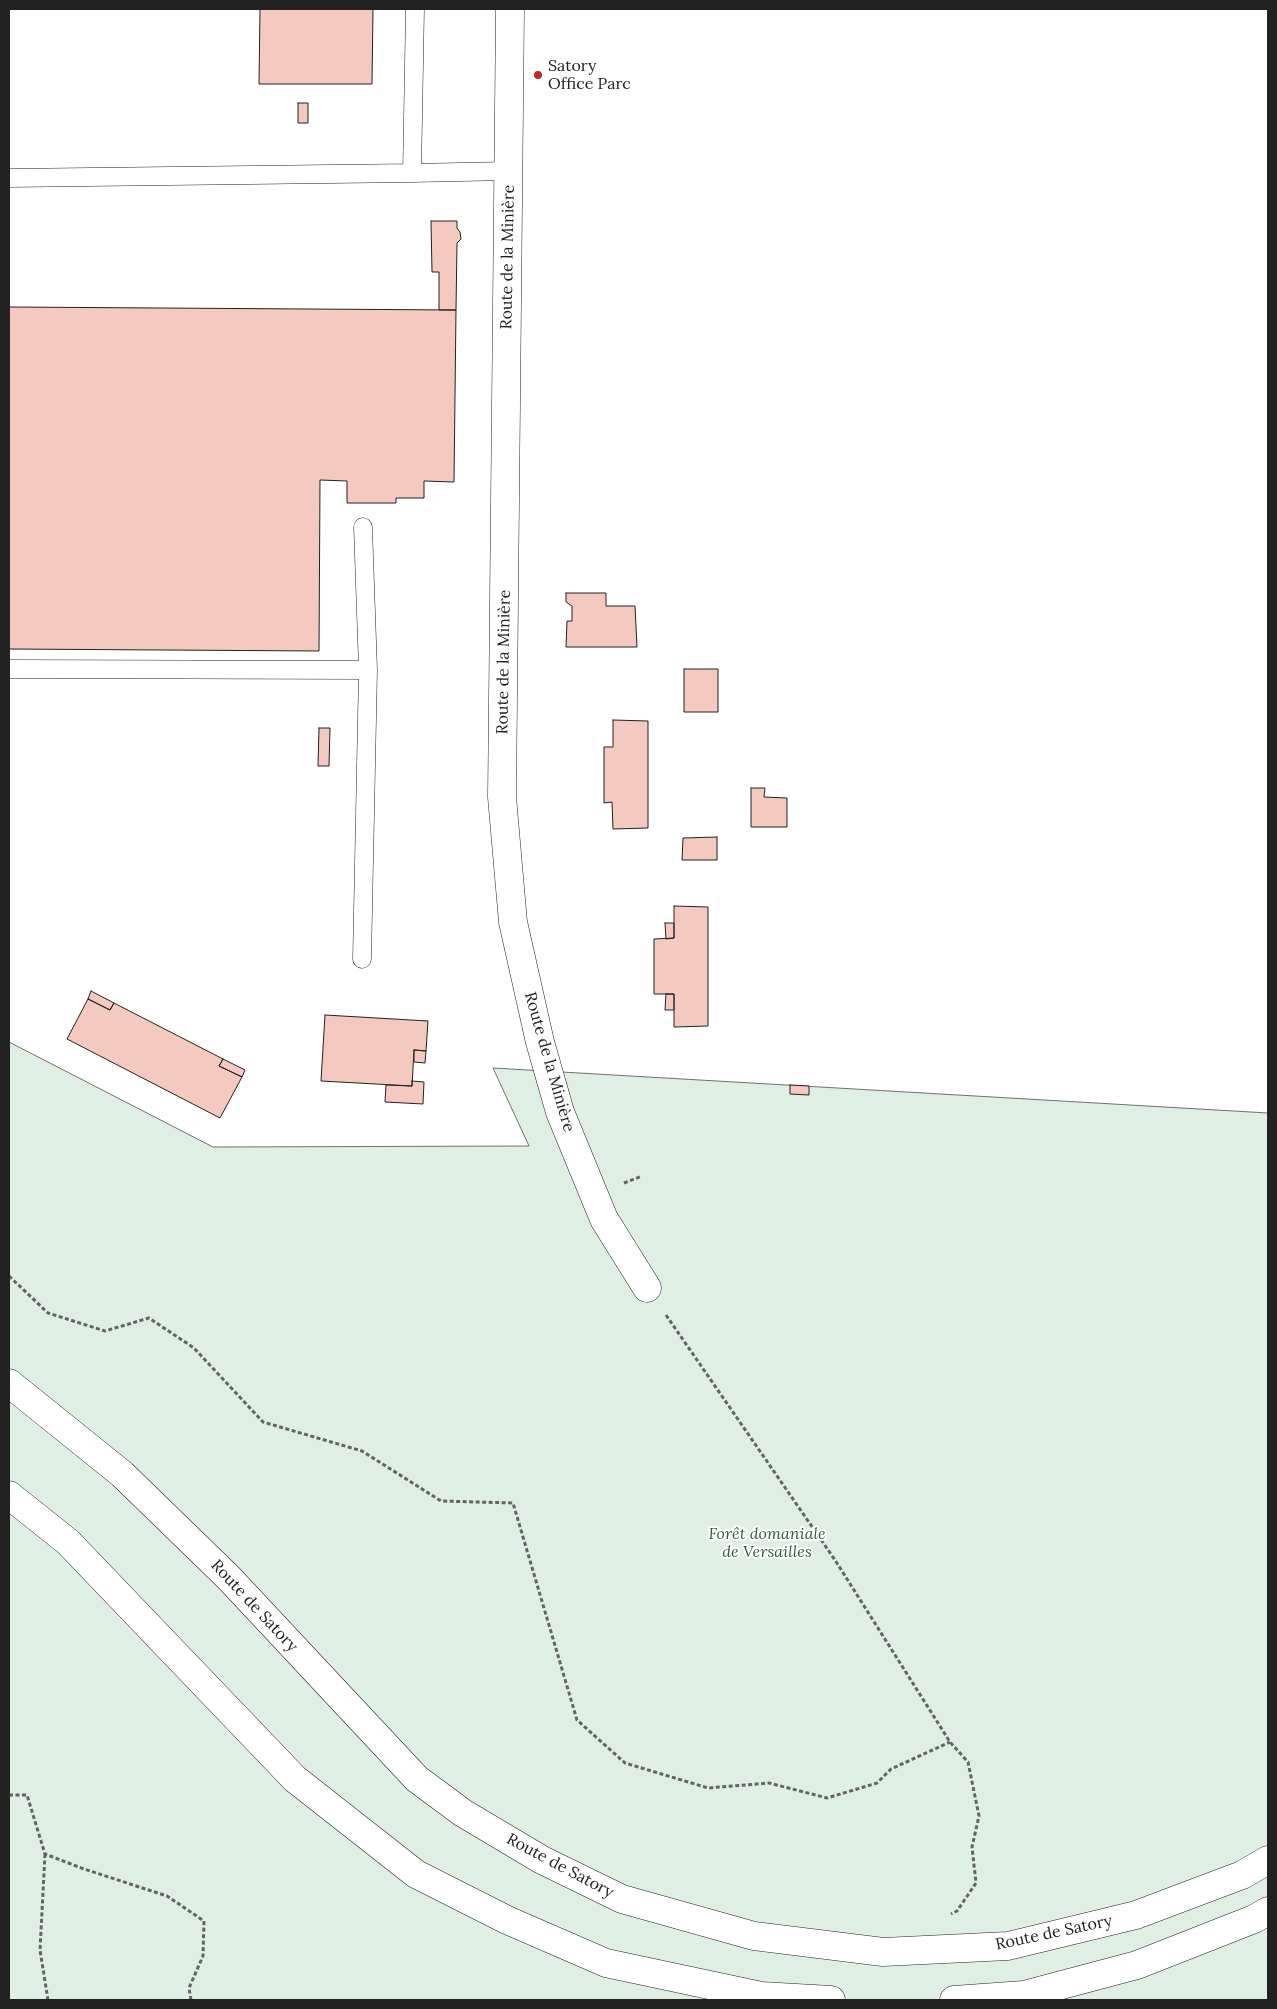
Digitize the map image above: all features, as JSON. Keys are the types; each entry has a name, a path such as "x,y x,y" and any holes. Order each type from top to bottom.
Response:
{"main road":[{"name":"Route de la Minière","path":"510,9 502,797 513,922 540,1042 560,1112 604,1219 647,1288"},
{"name":"Route de Satory","path":"9,1383 44,1409 130,1480 229,1578 417,1779 464,1812 542,1860 622,1899 754,1936 883,1952 1008,1946 1136,1915 1242,1875 1268,1860"},
{"path":"9,1494 68,1542 294,1779 416,1874 507,1920 606,1963 761,1996 831,2000"},
{"path":"954,2000 1024,1995 1137,1965 1254,1919 1268,1911"}],"lane":[{"path":"412,173 415,9"},
{"path":"9,178 509,171"},
{"path":"362,959 368,670 364,527"},
{"path":"9,669 368,670"}],"path":[{"path":"9,1276 48,1313 105,1331 148,1318 194,1348 263,1422 362,1451 441,1501 514,1503 577,1720 625,1763 708,1788 769,1784 827,1798 877,1783 891,1769 950,1742"},
{"path":"647,1288 835,1560 950,1742 968,1762 979,1816 972,1847 976,1882 957,1911 949,1915"},
{"path":"9,1796 27,1795 45,1854 40,1950 48,2000"},
{"path":"45,1854 167,1896 204,1921 203,1956 189,1988 191,2000"}],"green space":[{"name":"Forêt domaniale de Versailles","path":"9,1042 213,1147 529,1146 493,1068 1268,1113 1268,2000 9,2000"}],"building":[{"path":"260,9 373,9 372,84 259,84"},
{"path":"298,103 308,103 308,123 298,123"},
{"path":"431,221 457,221 457,228 461,239 457,243 456,310 439,310 439,272 432,272"},
{"path":"9,307 456,310 454,482 424,481 424,498 396,498 396,503 347,503 347,481 320,480 319,651 9,649"},
{"path":"566,593 606,593 606,606 635,606 637,647 566,647 567,621 572,621 572,606 566,602"},
{"path":"684,669 718,669 718,712 684,712"},
{"path":"613,720 648,721 648,828 613,829 612,802 604,803 604,747 613,747"},
{"path":"319,728 330,728 329,766 318,766"},
{"path":"751,788 765,788 764,797 787,798 787,827 751,827"},
{"path":"717,837 717,860 682,860 683,838"},
{"path":"674,906 708,907 708,1026 674,1027 674,994 654,994 654,939 674,938"},
{"path":"665,923 674,923 674,938 666,939"},
{"path":"91,991 114,1003 110,1010 88,999"},
{"path":"666,994 674,994 674,1010 665,1010"},
{"path":"88,999 110,1010 114,1003 223,1059 219,1066 242,1077 220,1118 67,1039"},
{"path":"325,1015 428,1021 426,1051 414,1050 412,1086 321,1081"},
{"path":"414,1050 426,1051 425,1063 414,1062"},
{"path":"223,1059 245,1070 242,1077 219,1066"},
{"path":"412,1081 424,1082 423,1104 385,1102 386,1085 412,1086"},
{"path":"790,1085 809,1086 809,1095 790,1094"}],"place":[{"name":"Satory Office Parc","path":"538,75"}]}
